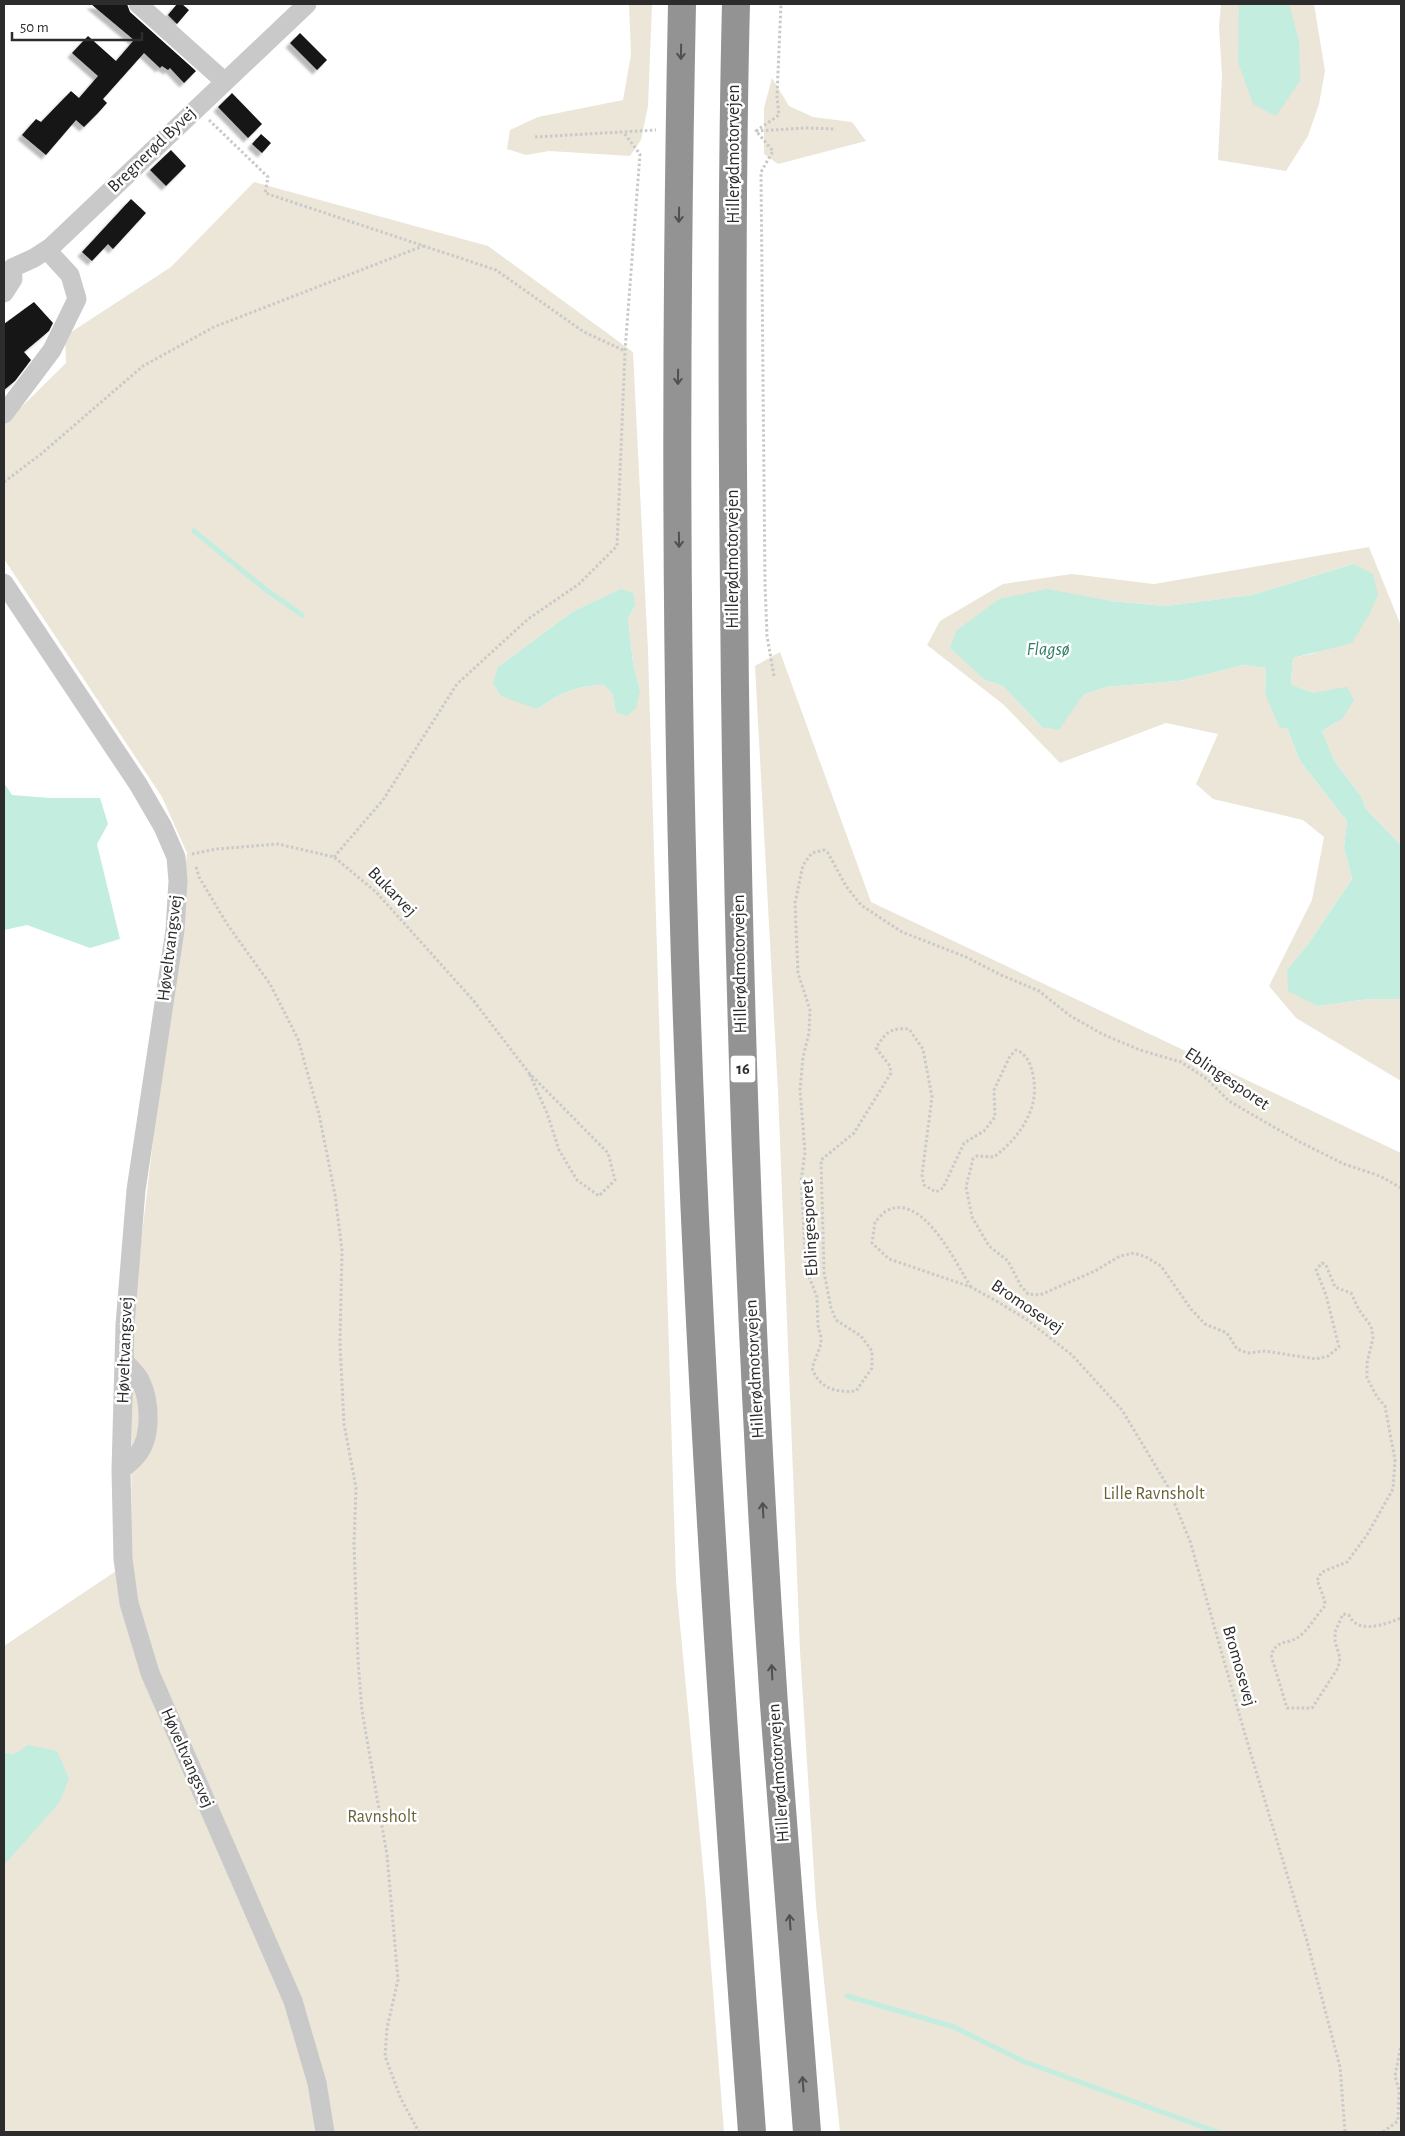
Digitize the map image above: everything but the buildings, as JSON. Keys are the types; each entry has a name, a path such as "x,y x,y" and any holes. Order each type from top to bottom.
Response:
{"highway":[{"path":"682,4 678,414 686,1018 702,1366 720,1692 752,2132"},
{"name":"Hillerødmotorvejen","path":"736,4 732,424 735,742 741,1019 754,1359 774,1703 807,2132"}],"street":[{"path":"138,4 224,81"},
{"name":"Bregnerød Byvej","path":"4,293 13,279 8,262 47,250 307,4"},
{"path":"4,414 52,350 77,299 70,275 47,250"},
{"name":"Høveltvangsvej","path":"4,583 138,784 163,828 184,855 178,881 175,930 136,1190 124,1361 121,1470 123,1559 128,1594 150,1673 293,2001 317,2083 325,2132"},
{"path":"121,1470 138,1454 145,1442 147,1425 146,1401 141,1381 124,1361"}],"path":[{"path":"756,131 779,115 777,96 781,4"},
{"path":"196,107 268,177 265,192 496,270 584,332 625,352"},
{"path":"756,131 805,128 836,129"},
{"path":"535,137 656,130"},
{"path":"756,131 774,151 761,172 765,584 767,636 774,676"},
{"path":"334,857 383,800 457,684 528,619 579,584 618,546 625,352 640,154 624,133"},
{"path":"4,482 151,362 214,327 424,246"},
{"name":"Bukarvej","path":"184,855 217,849 278,844 334,857 376,892 473,1000 530,1073 608,1153 614,1180 599,1196 577,1180 559,1150 547,1113 530,1073"},
{"name":"Eblingesporet","path":"1401,1188 1380,1176 1344,1164 1298,1141 1229,1101 1208,1079 1181,1062 1140,1050 1102,1034 1069,1015 1039,991 1000,975 966,957 902,932 861,905 846,886 828,853 824,850 812,853 803,866 796,889 795,910 798,979 807,997 810,1010 809,1033 802,1057 800,1090 805,1152 802,1181 806,1269 817,1297 818,1326 821,1337 821,1344 812,1368 815,1378 822,1386 829,1389 856,1391 872,1368 872,1351 860,1336 836,1320 831,1308 824,1272 821,1160 854,1133 891,1073 890,1066 876,1048 885,1034 897,1028 909,1029 923,1049 932,1097 922,1175 924,1185 936,1192 943,1188 964,1142 984,1132 994,1116 994,1090 1010,1056 1016,1050 1022,1052 1029,1063 1034,1080 1032,1111 1016,1137 994,1157 981,1155 973,1159 966,1188 970,1211 980,1232 993,1251 1008,1261 1021,1286 1028,1294 1040,1296 1095,1271 1120,1256 1134,1253 1146,1257 1161,1266 1191,1309 1205,1324 1227,1333 1237,1349 1248,1353 1265,1351 1316,1359 1328,1356 1339,1347 1326,1295 1316,1270 1322,1263 1326,1265 1335,1287 1350,1293 1359,1310 1371,1326 1373,1338 1367,1363 1367,1378 1377,1397 1385,1406 1395,1460 1393,1489 1367,1535 1347,1562 1322,1572 1317,1580 1325,1601 1324,1608 1296,1638 1284,1641 1274,1647 1271,1655 1287,1708 1312,1708 1332,1680 1340,1658 1335,1641 1336,1629 1343,1614 1349,1614 1352,1621 1371,1627 1401,1618"},
{"path":"184,855 227,924 270,984 298,1039 319,1114 335,1195 342,1250 340,1343 344,1424 356,1488 354,1544 358,1660 362,1711 387,1855 398,1980 387,2028 385,2056 401,2098 419,2132"},
{"name":"Bromosevej","path":"971,1287 946,1245 926,1220 904,1208 887,1211 875,1222 872,1244 889,1259 971,1287 1026,1319 1072,1355 1122,1410 1167,1485 1190,1541 1244,1732 1307,1941 1340,2067 1345,2132"},
{"path":"1383,2132 1398,2121 1399,2090 1396,2076 1401,2045"}],"green space":[{"path":"629,4 652,4 648,106 641,140 630,156 549,151 526,155 507,149 510,130 538,117 623,100 631,55"},
{"path":"1221,4 1314,4 1325,71 1319,104 1308,136 1286,171 1218,160 1222,76 1219,26"},
{"path":"772,78 789,106 813,117 852,122 866,141 778,164 764,154 764,108"},
{"name":"Ravnsholt","path":"254,182 488,246 633,352 648,651 676,1582 705,1889 724,2132 4,2132 4,1865 13,1852 14,1754 4,1752 4,1646 131,1561 132,1319 187,853 162,797 4,559 4,424 66,363 65,336 171,267","holes":["621,590 635,605 628,619 633,662 640,691 616,712 612,693 605,685 595,685 569,691 537,709 498,667 572,612"]},
{"path":"1369,547 1401,626 1401,845 1366,809 1361,796 1335,762 1322,731 1342,719 1313,693 1291,684 1293,658 1315,653 1353,564 1252,595 1165,606 1111,601 985,680 1003,686 1042,727 1083,695 1105,687 1179,681 1244,665 1266,668 1265,694 1287,728 1300,761 1347,821 1344,847 1352,879 1308,944 1287,970 1318,1006 1368,999 1401,999 1401,1081 1296,1018 1269,986 1312,900 1324,837 1303,820 1213,799 1196,784 1218,734 1166,723 1060,763 1004,705 927,645 940,621 1003,584 1072,574 1154,584"},
{"name":"Lille Ravnsholt","path":"780,652 871,902 1401,1153 1401,2132 840,2132 816,1905 800,1651 778,1091 755,666"}],"water":[{"path":"1239,4 1289,4 1299,41 1300,81 1276,116 1253,104 1238,62"},
{"name":"Flagsø","path":"1353,564 1373,574 1378,595 1369,615 1352,643 1293,658 1291,684 1313,693 1347,687 1354,700 1342,719 1322,731 1335,762 1361,796 1366,809 1401,845 1401,999 1368,999 1318,1006 1288,991 1287,970 1308,944 1352,879 1344,847 1347,821 1300,761 1287,728 1280,728 1265,694 1266,668 1244,665 1179,681 1105,687 1083,695 1059,730 1042,727 1003,686 985,680 950,648 956,631 999,599 1047,589 1111,601 1165,606 1252,595"},
{"path":"621,589 633,593 635,605 628,619 633,662 640,691 636,708 627,716 616,712 612,693 604,685 594,685 569,691 537,709 501,696 493,683 498,667 572,612"},
{"path":"4,783 12,795 50,798 100,798 108,824 97,844 120,939 90,948 27,925 4,930"},
{"path":"28,1745 57,1751 69,1779 59,1803 4,1865 4,1752 14,1754"}],"waterway":[{"path":"194,531 265,589 302,615"},
{"path":"847,1996 954,2027 1025,2062 1217,2132"}]}
